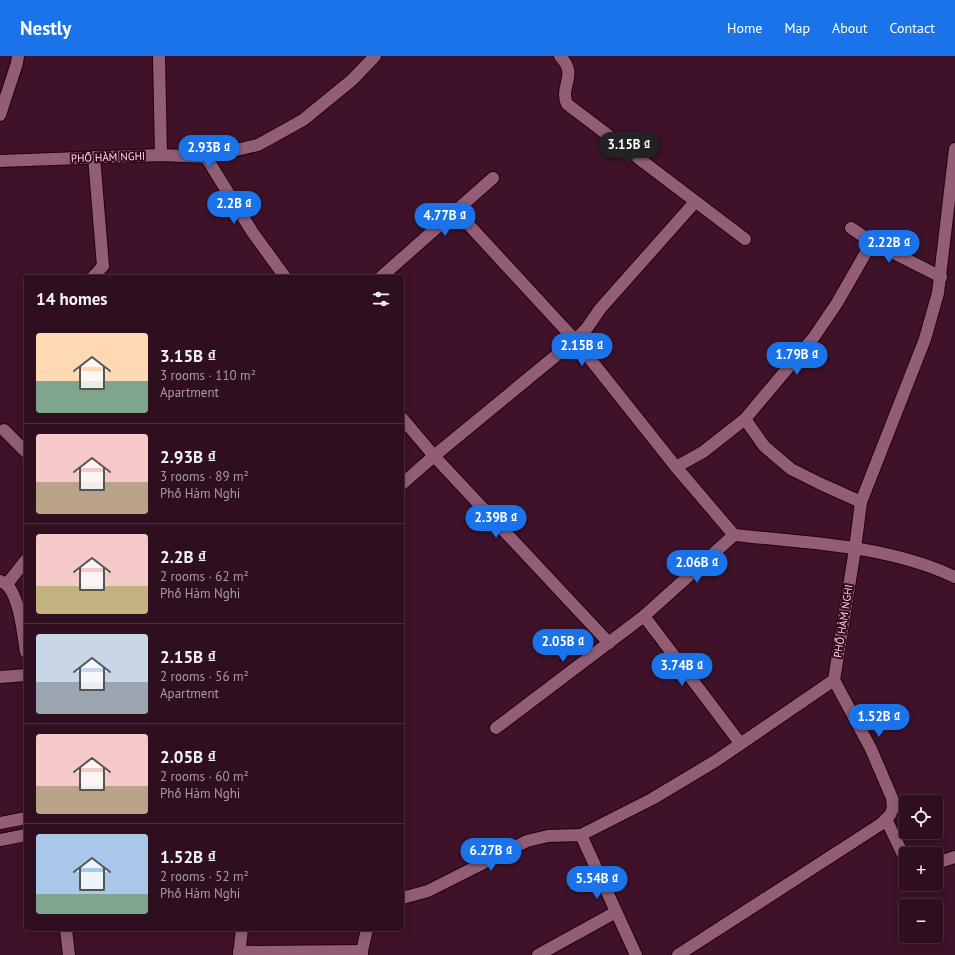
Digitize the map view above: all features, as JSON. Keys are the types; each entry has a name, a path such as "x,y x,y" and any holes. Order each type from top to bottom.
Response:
{"street":[{"path":"0,115 3,99 18,63 18,56"},
{"path":"159,56 161,155"},
{"name":"PHỐ HÀM NGHI","path":"0,161 161,155 206,157 258,145 303,120 352,80 375,56"},
{"path":"560,56 567,65 569,71 565,98 567,104 745,239"},
{"name":"PHỐ HÀM NGHI","path":"834,680 856,549 861,502 925,339 938,293 955,149"},
{"path":"94,157 103,266 95,275"},
{"path":"206,157 253,233 283,275"},
{"path":"383,275 493,178"},
{"path":"404,482 575,340 587,328 600,309 696,202"},
{"path":"456,211 575,340 676,467 734,535 856,549 913,561 955,577"},
{"path":"851,228 872,242 941,277"},
{"path":"676,467 703,452 745,419 814,337 837,302 872,242"},
{"path":"745,419 764,446 791,469 861,502"},
{"path":"404,420 434,456 609,643"},
{"path":"4,430 24,450"},
{"path":"496,728 644,616 734,535"},
{"path":"24,562 4,583 14,596 24,640"},
{"path":"644,616 740,743"},
{"path":"0,677 24,675"},
{"path":"404,897 428,891 528,841 548,836 581,835 664,792 717,760 834,680 872,749 892,798 893,808 890,815 881,824 678,955"},
{"path":"0,823 24,818"},
{"path":"886,819 899,847"},
{"path":"0,840 24,835"},
{"path":"581,835 636,955"},
{"path":"943,861 955,857"},
{"path":"538,955 616,912"},
{"path":"66,931 69,955"},
{"path":"242,931 239,953 362,953 367,931"}]}
